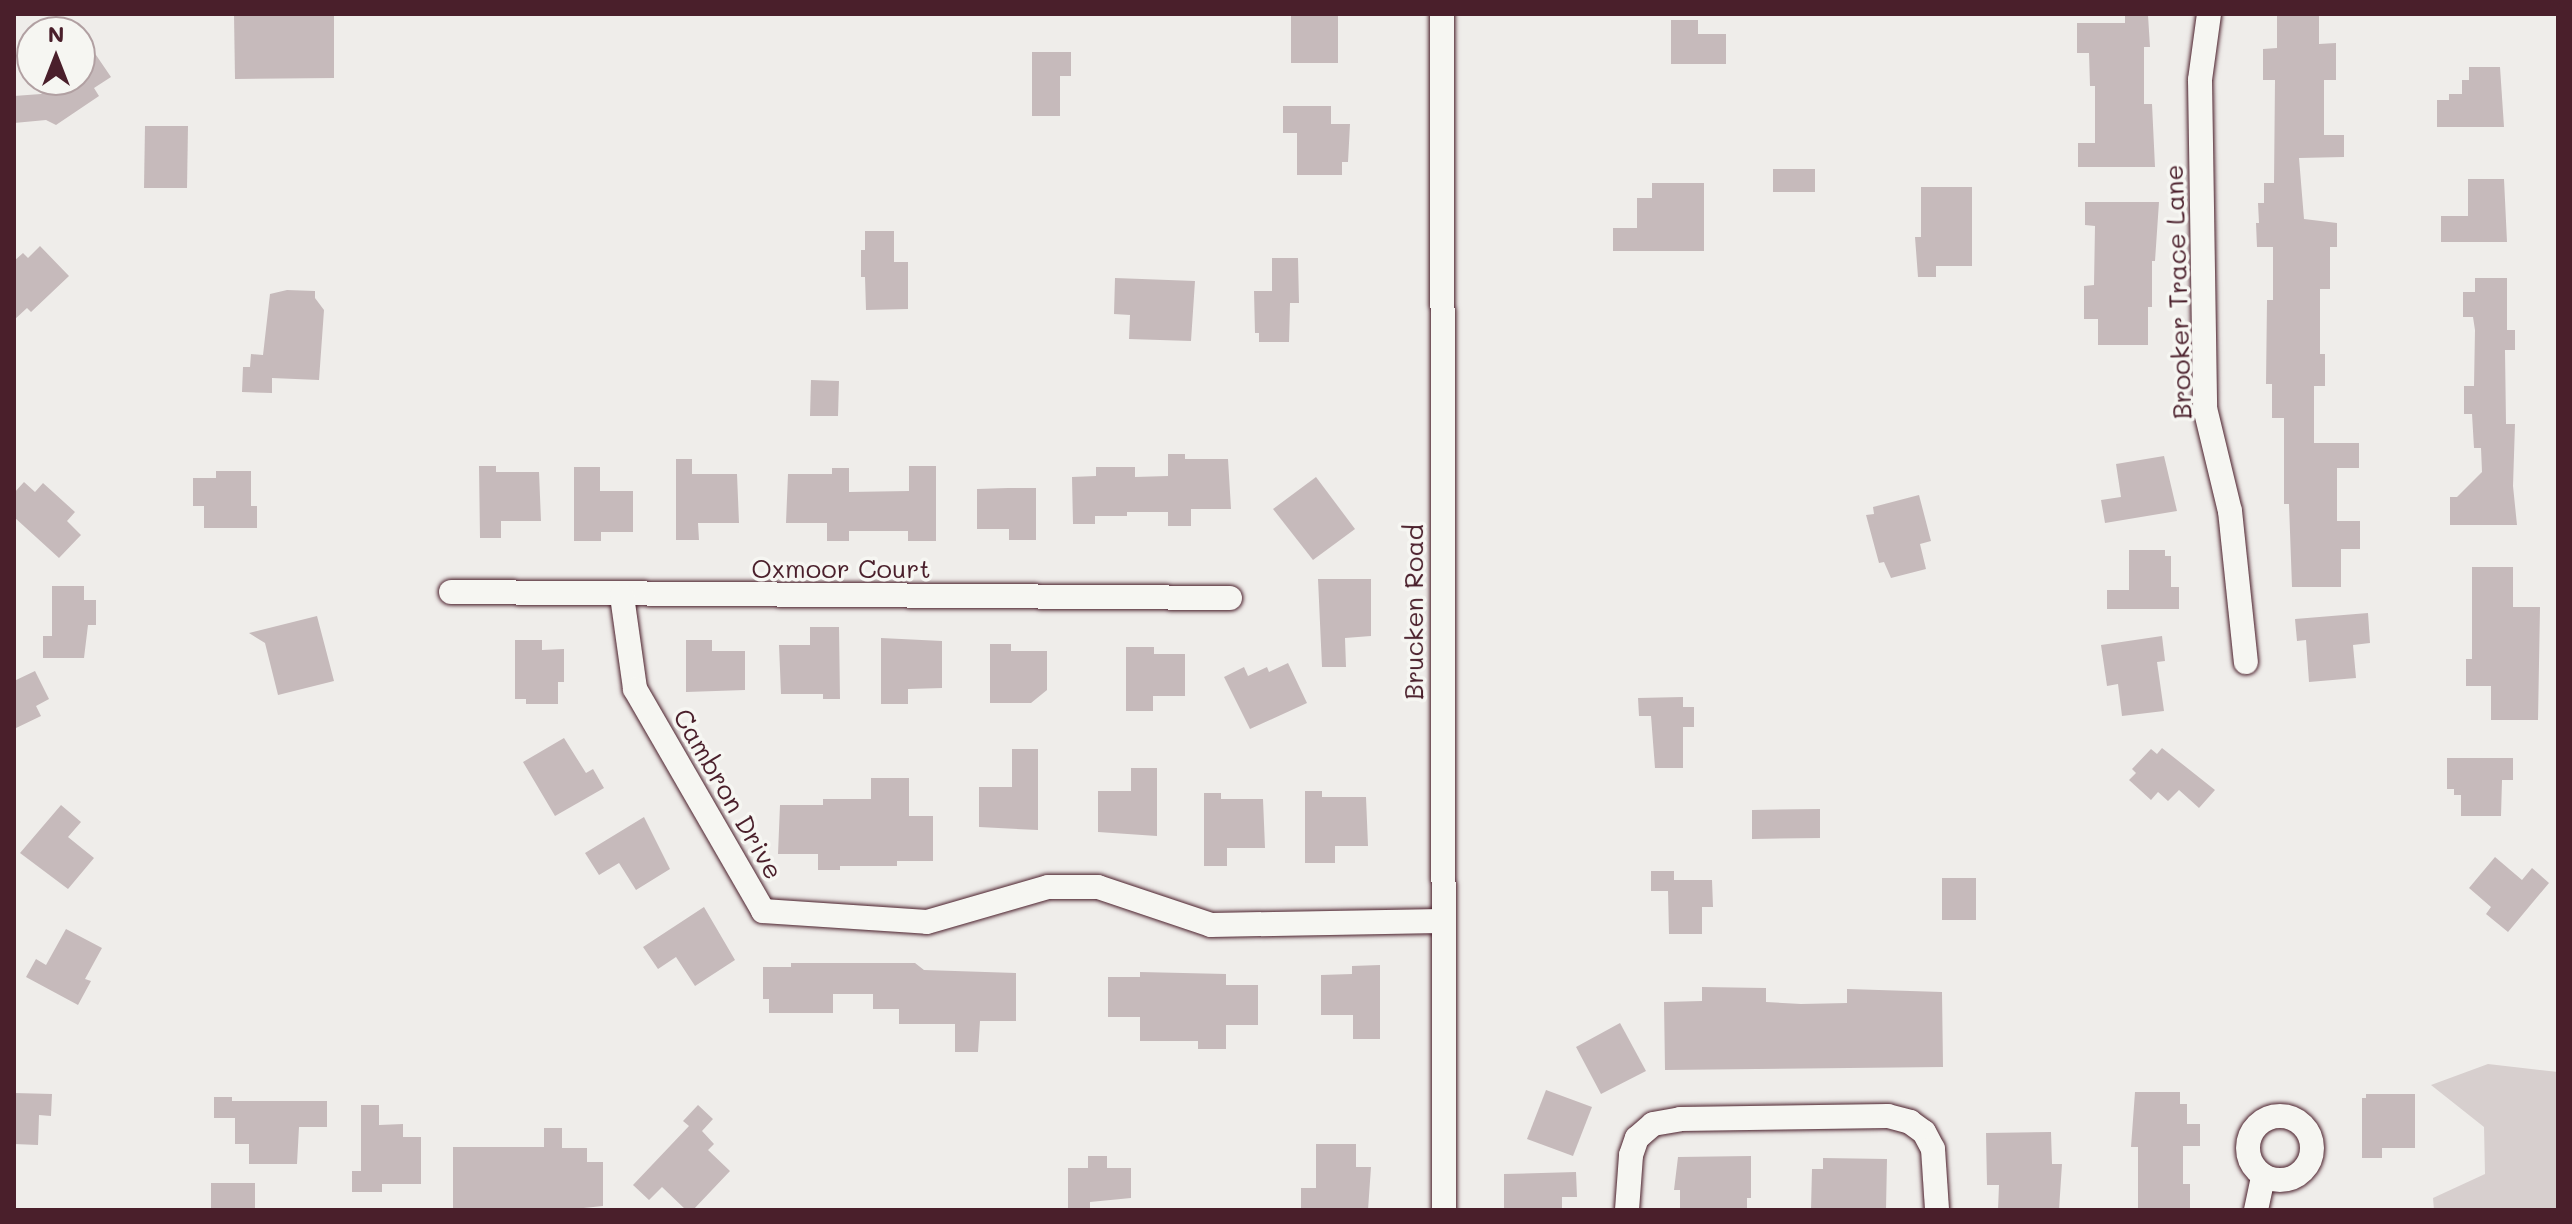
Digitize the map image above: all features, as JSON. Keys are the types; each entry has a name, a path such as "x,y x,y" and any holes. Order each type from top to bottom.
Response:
{"street":[{"name":"Brucken Road","path":"1442,14 1441,921 1444,1210"},
{"name":"Brooker Trace Lane","path":"2209,14 2200,80 2205,408 2230,511 2246,662"},
{"name":"Oxmoor Court","path":"451,592 622,596 1230,598"},
{"name":"Cambron Drive","path":"622,596 635,689 763,911 927,922 1048,887 1098,887 1211,925 1441,921"},
{"path":"1627,1210 1631,1155 1637,1138 1653,1124 1680,1119 1888,1116 1910,1122 1924,1132 1933,1149 1937,1210"},
{"path":"2256,1210 2263,1176"}],"shaded area":[{"path":"2488,1064 2558,1072 2558,1210 2434,1210 2433,1198 2485,1174 2484,1127 2431,1085"}],"building":[{"path":"234,14 334,14 334,78 235,79"},
{"path":"1291,14 1338,14 1338,63 1291,63"},
{"path":"2125,15 2148,15 2150,47 2144,47 2144,104 2152,104 2155,167 2078,167 2078,143 2095,143 2095,86 2090,86 2089,53 2077,53 2077,23 2125,23"},
{"path":"2277,15 2319,15 2319,44 2336,43 2336,80 2324,80 2324,135 2344,135 2344,157 2299,158 2304,219 2337,223 2337,247 2330,247 2330,289 2320,289 2320,354 2325,354 2325,386 2314,386 2314,443 2359,443 2359,468 2337,468 2337,521 2360,521 2360,549 2341,549 2341,587 2292,587 2289,504 2284,504 2284,418 2272,418 2272,384 2266,384 2267,300 2273,300 2273,247 2257,247 2256,223 2259,223 2258,203 2264,203 2264,183 2274,183 2275,80 2263,80 2263,49 2277,48"},
{"path":"1671,20 1698,20 1698,34 1726,34 1726,64 1671,64"},
{"path":"1032,52 1071,52 1071,76 1060,76 1060,116 1032,116"},
{"path":"96,55 111,77 96,87"},
{"path":"2469,67 2500,67 2504,127 2437,127 2437,100 2449,100 2449,94 2462,94 2462,80 2469,80"},
{"path":"96,91 99,96 56,125 46,120 14,123 14,96 96,96"},
{"path":"1283,106 1331,106 1331,124 1350,124 1348,162 1342,162 1342,175 1297,175 1297,133 1283,133"},
{"path":"145,126 188,126 187,188 144,188"},
{"path":"1773,169 1815,169 1815,192 1773,192"},
{"path":"2468,179 2504,179 2507,242 2441,242 2441,216 2468,216"},
{"path":"1652,183 1704,183 1704,251 1613,251 1613,228 1637,228 1637,198 1652,198"},
{"path":"1921,187 1972,187 1972,266 1936,266 1936,277 1918,277 1915,237 1921,237"},
{"path":"2085,202 2159,202 2155,261 2152,261 2152,307 2148,307 2148,345 2098,345 2098,319 2084,319 2084,286 2094,285 2095,226 2085,225"},
{"path":"865,231 894,231 894,262 908,262 908,309 866,310 865,277 861,277"},
{"path":"40,246 69,276 31,312 27,308 14,320 14,261 23,253 28,258"},
{"path":"1272,258 1298,258 1299,303 1290,303 1289,342 1259,342 1259,333 1255,333 1254,291 1272,291"},
{"path":"1115,278 1195,281 1191,341 1129,339 1130,315 1114,314"},
{"path":"2475,278 2507,278 2507,330 2515,330 2515,350 2505,350 2506,424 2515,424 2513,486 2517,525 2450,525 2450,497 2457,497 2482,472 2481,448 2474,448 2472,414 2464,414 2464,386 2474,386 2475,330 2473,317 2463,317 2463,292 2475,292"},
{"path":"287,290 315,291 315,298 324,310 319,380 272,378 272,393 242,392 243,367 250,367 251,354 263,355 270,294"},
{"path":"811,380 839,381 838,416 810,416"},
{"path":"1168,454 1185,454 1185,459 1228,459 1231,509 1191,509 1191,526 1168,526 1168,512 1095,516 1095,524 1073,524 1072,477 1096,476 1096,467 1135,467 1135,477 1168,476"},
{"path":"2164,456 2177,511 2105,523 2101,500 2121,497 2116,464"},
{"path":"676,459 692,459 692,474 737,474 739,523 698,523 699,540 676,540"},
{"path":"479,466 496,466 496,472 539,472 541,521 501,521 501,538 480,538"},
{"path":"909,466 936,466 936,541 908,541 908,531 849,531 849,541 827,541 827,523 786,523 788,474 832,474 832,468 849,468 849,492 909,491"},
{"path":"574,467 600,467 600,491 633,491 633,532 601,532 601,541 574,541"},
{"path":"216,471 251,471 251,506 257,506 257,528 204,528 204,506 193,506 193,478 216,478"},
{"path":"1316,477 1355,529 1313,560 1273,509"},
{"path":"24,482 35,492 43,483 75,512 67,521 81,535 59,558 14,517 14,493"},
{"path":"1036,488 1036,540 1009,540 1009,529 977,529 977,489"},
{"path":"1919,495 1931,541 1920,544 1926,569 1891,578 1884,562 1879,563 1866,515 1874,514 1873,507"},
{"path":"2129,550 2165,550 2165,556 2171,556 2171,587 2179,587 2179,609 2107,609 2107,590 2129,590"},
{"path":"2472,567 2513,567 2513,607 2540,607 2538,720 2491,720 2491,686 2466,686 2466,659 2472,659"},
{"path":"1318,579 1371,579 1371,636 1345,638 1346,667 1322,667"},
{"path":"52,586 84,586 84,600 96,600 96,625 88,625 84,658 43,658 43,636 52,636"},
{"path":"2368,613 2370,643 2353,645 2356,678 2309,682 2306,640 2297,641 2295,619"},
{"path":"317,616 334,681 278,695 265,643 249,633"},
{"path":"810,627 839,627 840,699 823,699 823,694 781,694 779,645 810,645"},
{"path":"2162,636 2165,661 2157,662 2164,711 2122,716 2118,684 2107,686 2101,645"},
{"path":"881,638 942,641 942,688 908,689 908,704 881,704"},
{"path":"515,640 542,640 542,650 564,649 564,682 558,682 558,704 526,704 526,699 515,699"},
{"path":"686,640 712,640 712,651 745,651 745,690 686,692"},
{"path":"990,644 1011,644 1011,651 1047,651 1047,690 1031,703 990,703"},
{"path":"1126,647 1154,647 1154,654 1185,654 1185,696 1153,696 1153,711 1126,711"},
{"path":"1288,663 1307,703 1250,729 1224,677 1244,667 1248,676 1267,667 1269,672"},
{"path":"35,671 49,699 36,706 41,716 14,729 14,681"},
{"path":"1683,697 1683,707 1694,707 1694,727 1683,727 1683,768 1655,768 1651,716 1639,716 1638,698"},
{"path":"564,738 586,773 593,769 604,788 555,816 523,762"},
{"path":"2162,748 2215,790 2199,808 2179,790 2168,801 2158,792 2151,800 2129,780 2136,773 2132,769 2151,749 2157,754"},
{"path":"1012,749 1038,749 1038,830 979,827 979,787 1012,787"},
{"path":"2447,758 2513,758 2513,780 2502,780 2501,816 2461,816 2461,795 2454,795 2454,789 2447,789"},
{"path":"1131,768 1157,768 1157,836 1098,832 1098,791 1131,791"},
{"path":"871,778 909,778 909,816 933,816 933,861 897,861 897,866 840,866 840,870 818,870 818,854 778,854 780,805 823,805 823,799 871,799"},
{"path":"1305,791 1322,791 1322,797 1366,797 1368,846 1335,846 1335,863 1305,863"},
{"path":"1204,793 1221,793 1221,799 1263,799 1265,848 1227,848 1227,866 1204,866"},
{"path":"61,805 81,822 68,837 94,858 68,889 20,853"},
{"path":"1820,809 1820,838 1752,839 1752,810"},
{"path":"644,817 670,869 636,890 619,863 599,875 585,853"},
{"path":"2495,857 2522,880 2532,868 2549,883 2508,932 2486,914 2491,907 2469,888"},
{"path":"1651,871 1674,871 1674,880 1712,880 1713,907 1702,907 1702,934 1669,934 1668,891 1651,891"},
{"path":"1942,878 1976,878 1976,920 1942,920"},
{"path":"704,907 735,960 695,986 676,957 658,969 643,947"},
{"path":"66,929 102,948 85,979 91,981 78,1005 26,977 36,959 46,965"},
{"path":"791,963 915,963 924,970 1016,973 1016,1021 980,1021 978,1052 955,1052 955,1024 899,1024 899,1009 873,1009 873,994 833,994 833,1013 769,1013 769,999 763,999 763,967 791,967"},
{"path":"1380,965 1380,1039 1353,1039 1353,1015 1321,1015 1321,975 1352,974 1352,966"},
{"path":"1140,972 1226,974 1226,985 1258,985 1258,1025 1226,1025 1226,1049 1198,1049 1198,1041 1140,1041 1140,1017 1108,1017 1108,977 1140,977"},
{"path":"1702,987 1766,988 1766,1002 1801,1004 1847,1003 1847,989 1942,992 1943,1067 1665,1070 1664,1002 1702,1001"},
{"path":"1620,1023 1646,1071 1601,1094 1576,1047"},
{"path":"1546,1090 1592,1107 1573,1156 1527,1139"},
{"path":"2135,1092 2180,1092 2180,1104 2187,1104 2187,1124 2200,1124 2200,1146 2183,1146 2183,1184 2190,1184 2190,1210 2138,1210 2138,1147 2131,1147"},
{"path":"14,1093 52,1094 51,1116 39,1115 38,1145 14,1144"},
{"path":"2366,1094 2415,1094 2415,1148 2382,1148 2382,1158 2362,1158 2362,1098 2366,1098"},
{"path":"214,1097 232,1097 232,1101 327,1101 327,1127 299,1127 297,1164 249,1164 249,1144 235,1144 235,1118 214,1118"},
{"path":"361,1105 379,1105 379,1125 403,1124 403,1137 421,1137 421,1184 382,1184 382,1192 352,1192 352,1171 361,1171"},
{"path":"698,1105 713,1119 702,1131 714,1144 708,1150 730,1171 693,1210 686,1210 662,1187 649,1200 633,1185 689,1126 683,1121"},
{"path":"544,1128 562,1128 562,1148 587,1148 587,1162 603,1162 603,1206 564,1210 453,1210 453,1147 544,1147"},
{"path":"2051,1132 2052,1164 2062,1164 2059,1210 1998,1210 1999,1185 1987,1185 1986,1133"},
{"path":"1316,1144 1356,1144 1356,1167 1371,1167 1368,1210 1301,1210 1301,1188 1316,1188"},
{"path":"1088,1156 1107,1156 1107,1168 1131,1168 1131,1198 1090,1202 1090,1210 1068,1210 1068,1168 1088,1168"},
{"path":"1751,1156 1751,1198 1747,1198 1747,1210 1680,1208 1680,1190 1674,1190 1678,1157"},
{"path":"1823,1158 1887,1159 1886,1210 1811,1210 1812,1169 1823,1169"},
{"path":"1576,1172 1577,1197 1562,1197 1562,1210 1504,1210 1504,1174"},
{"path":"211,1183 255,1183 255,1210 211,1210"}]}
